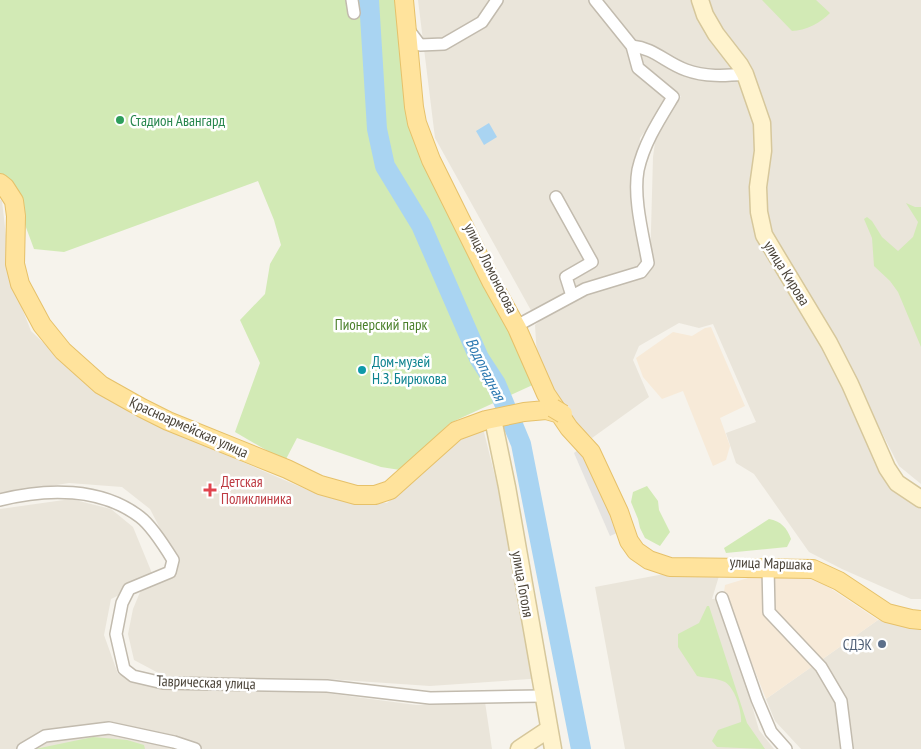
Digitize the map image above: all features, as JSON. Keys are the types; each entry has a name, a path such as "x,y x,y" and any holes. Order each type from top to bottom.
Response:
{"main road":[{"path":"404,0 414,107 417,123 424,142 446,190 517,328 557,411"},
{"name":"улица Кирова","path":"700,0 705,15 716,34 745,74 763,130 763,152 758,187 759,212 764,236 829,343 887,468 898,483 921,499"},
{"name":"улица Ломоносова","path":"406,25 415,61 422,119 434,154 520,324 557,411 586,447"},
{"name":"Красноармейская улица","path":"0,182 14,201 16,216 15,264 20,284 42,325 63,351 101,385 168,421 286,469 320,485 356,495 375,495 390,490 456,431 495,417"},
{"path":"495,417 518,408 557,411"},
{"path":"495,417 530,411 557,411"},
{"name":"улица Маршака","path":"557,411 590,443 642,544 655,553 676,560 816,563 841,574 873,597 908,614 921,614"},
{"name":"улица Гоголя","path":"495,417 542,696 553,749"},
{"name":"улица Маршака","path":"586,447 619,512 629,541 636,551 649,560 670,567 814,569 839,581 887,613 921,620"},
{"path":"519,749 549,729"}],"street":[{"path":"352,0 354,13"},
{"path":"406,25 420,45 444,44 482,22 497,0"},
{"path":"520,324 572,296 602,283 641,272 648,263 637,196 638,171 654,128 673,97 638,68 632,46 595,0"},
{"path":"632,46 643,47 685,70 704,75 745,74"},
{"path":"556,197 592,262 566,277 572,296"},
{"name":"Таврическая улица","path":"0,500 20,494 71,491 121,504 142,518 167,550 173,560 170,572 129,589 122,604 116,634 124,670 133,676 163,683 328,686 430,698 542,696"},
{"path":"768,567 769,612 821,667 841,701 846,749"},
{"path":"722,598 770,732 786,749"},
{"path":"23,749 45,736 109,728 174,742 195,749"}],"shaded area":[{"path":"418,0 921,0 921,484 899,466 826,324 771,234 763,197 771,161 770,141 758,127 752,224 765,253 827,350 891,485 921,506 921,599 911,599 842,569 809,552 754,474 736,463 726,433 756,422 713,324 699,328 679,323 639,346 633,360 649,397 592,438 573,420 548,386 537,357 535,325 546,316 575,300 650,267 653,157 657,128 681,96 675,95 670,97 640,138 636,179 642,267 533,314 435,138"},
{"path":"0,199 2,201 11,280 31,331 75,373 133,415 317,494 351,500 387,503 461,433 482,424 545,678 430,686 327,679 166,677 134,660 128,634 133,609 143,585 171,571 166,540 150,509 122,487 69,483 0,494"},
{"path":"711,327 745,406 720,418 730,446 726,460 713,466 683,391 662,399 643,377 636,358 673,332 692,336 705,328"},
{"path":"583,446 624,530 610,536 574,453"},
{"path":"71,499 111,509 133,527 154,578 111,599 104,635 118,674 151,685 326,693 416,705 485,702 492,749 0,749 0,509"},
{"path":"664,574 719,576 712,599 721,598 759,730 774,749 625,749 595,587"},
{"path":"761,574 812,576 878,620 766,699 724,592 725,585"},
{"path":"878,620 921,627 921,749 801,749 775,721 766,699"}],"green space":[{"name":"Пионерский парк","path":"0,0 407,0 415,61 422,90 422,119 537,383 450,423 400,470 381,467 297,438 285,461 235,432 260,363 240,320 265,294 270,264 281,245 274,220 258,181 64,252 34,249 24,222 0,176"},
{"path":"762,0 816,0 830,13 823,20 813,25 792,31"},
{"path":"906,203 915,207 921,207 921,347 898,292 890,281 874,266 872,238 864,219 867,217 872,221 882,237 898,251 913,237 918,222"},
{"path":"647,486 658,501 659,510 670,532 660,546 645,538 631,502 633,492"},
{"path":"769,519 780,523 788,532 791,539 787,547 726,553 724,548"},
{"path":"707,606 709,606 747,723 765,749 717,747 712,741 718,730 741,722 737,700 732,689 725,682 697,676 678,647 678,634 699,623"},
{"path":"93,737 127,740 144,745 145,749 35,749"}],"water":[{"path":"489,123 497,137 484,145 476,131"}],"waterway":[{"name":"Водопадная","path":"369,0 377,129 385,166 421,225 479,358 496,384 521,444 581,749"}],"place":[{"name":"Стадион Авангард","path":"120,120"},
{"name":"Дом-музей Н.З. Бирюкова","path":"362,370"},
{"name":"Детская Поликлиника","path":"210,490"},
{"name":"СДЭК","path":"882,644"}]}
